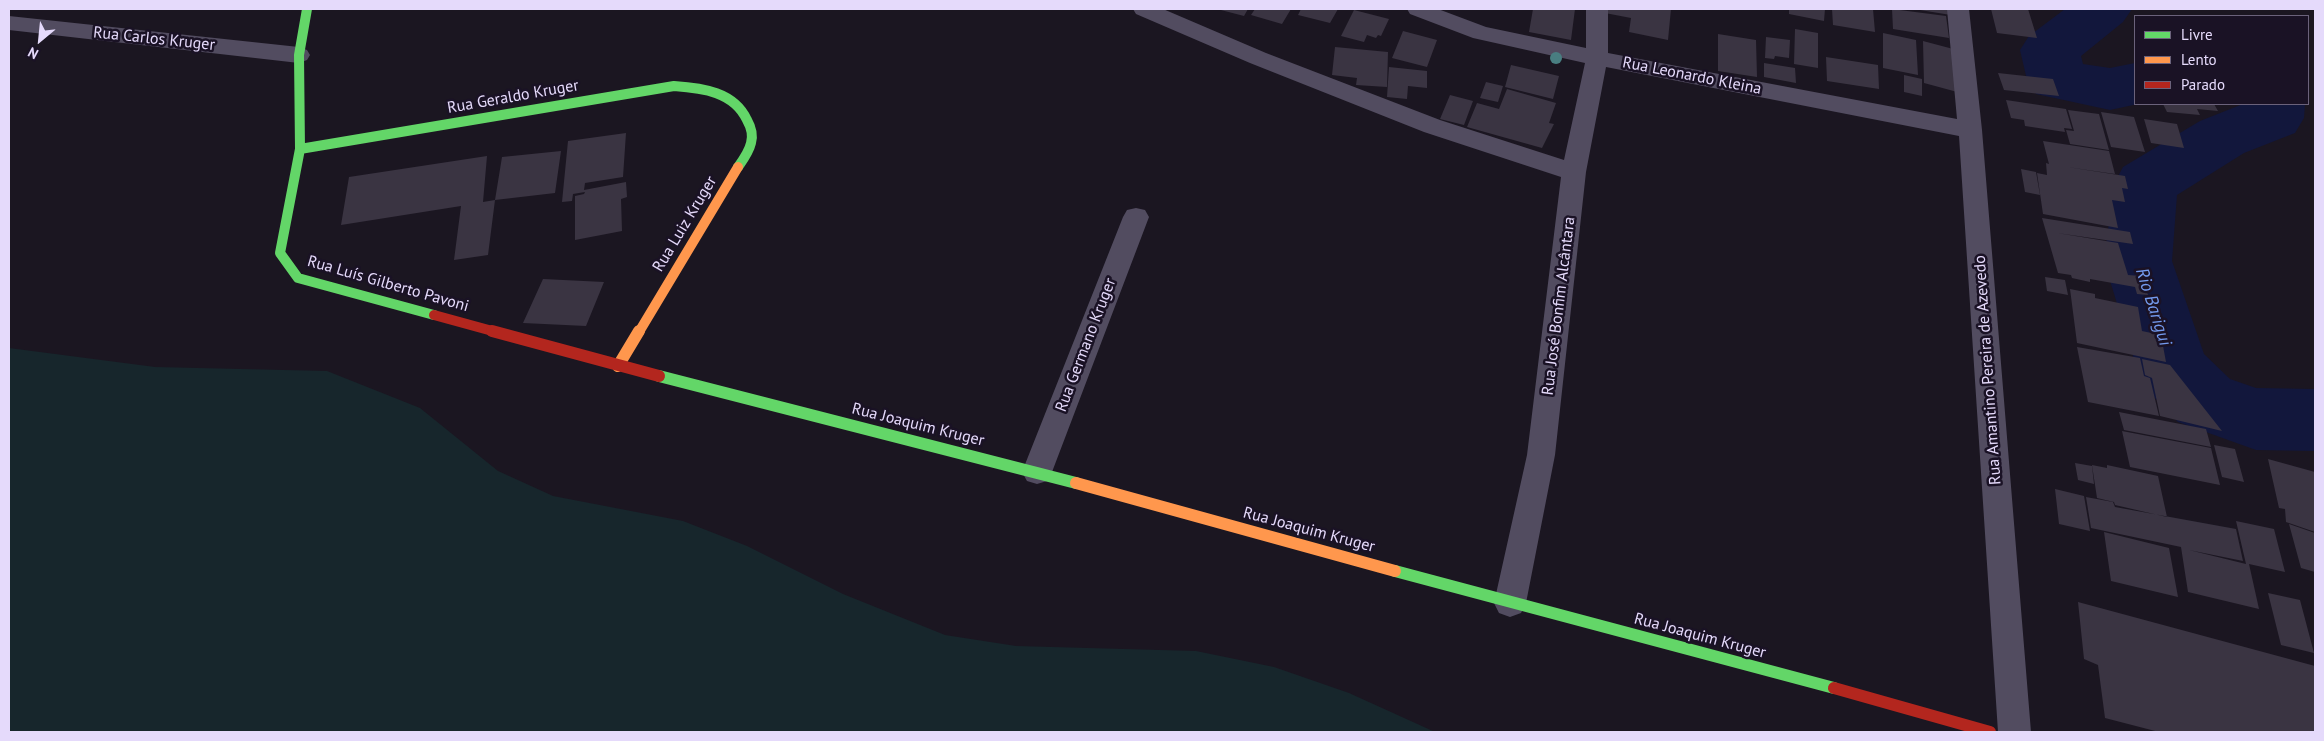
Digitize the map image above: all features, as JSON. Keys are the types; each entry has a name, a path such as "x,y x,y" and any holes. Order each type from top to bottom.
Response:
{"street":[{"name":"Rua Luís Gilberto Pavoni","path":"307,9 299,55 300,149 280,253 298,278 618,366"},
{"path":"1144,9 1258,58 1432,126 1574,172"},
{"name":"Rua Leonardo Kleina","path":"1418,9 1481,33 1597,58 1970,130"},
{"name":"Rua José Bonfim Alcântara","path":"1510,603 1541,455 1574,172 1597,58 1597,9"},
{"name":"Rua Amantino Pereira de Azevedo","path":"1958,9 1970,130 2015,732"},
{"name":"Rua Carlos Kruger","path":"9,23 299,55"},
{"name":"Rua Geraldo Kruger","path":"300,149 674,86 693,86 730,99"},
{"name":"Rua Luiz Kruger","path":"618,366 751,145 753,132 749,119 744,110 730,99"},
{"name":"Rua Germano Kruger","path":"1037,472 1136,217"},
{"name":"Rua Joaquim Kruger","path":"618,366 1037,472 1510,603 1928,713 1990,732"}],"shaded area":[{"path":"9,348 155,367 327,371 420,408 498,471 553,496 683,521 747,546 843,594 945,635 1016,646 1196,651 1274,667 1349,693 1435,732 9,732"}],"building":[{"path":"1217,9 1248,9 1244,16"},
{"path":"1255,9 1291,9 1282,24 1251,15"},
{"path":"1301,9 1338,9 1330,23 1298,15"},
{"path":"1533,9 1575,9 1571,40 1529,32"},
{"path":"1605,9 1671,9 1668,40 1629,32 1631,18 1605,13"},
{"path":"1789,9 1825,9 1824,21 1789,14"},
{"path":"1832,9 1873,9 1875,32 1833,25"},
{"path":"1892,9 1946,16 1949,38 1893,29"},
{"path":"1956,9 1957,16 1920,10"},
{"path":"1991,9 2028,9 2037,38 1997,33"},
{"path":"1354,10 1389,19 1381,36 1378,35 1376,38 1367,35 1364,42 1341,36"},
{"path":"1795,29 1818,33 1818,68 1794,64"},
{"path":"1403,31 1437,40 1427,67 1392,58"},
{"path":"1883,33 1916,40 1918,75 1883,68"},
{"path":"1718,34 1756,40 1757,77 1718,71"},
{"path":"1766,37 1790,40 1789,58 1775,56 1774,59 1765,58"},
{"path":"1923,41 1957,50 1961,93 1924,83"},
{"path":"1335,47 1388,52 1387,87 1356,85 1357,78 1332,75"},
{"path":"1826,57 1878,65 1879,89 1827,81"},
{"path":"1764,63 1795,68 1796,83 1764,77"},
{"path":"1511,65 1559,76 1553,99 1505,87"},
{"path":"1389,67 1427,71 1427,88 1408,86 1407,99 1387,97"},
{"path":"1998,73 2053,79 2059,96 2004,90"},
{"path":"1904,75 1922,79 1922,96 1904,92"},
{"path":"1486,82 1503,86 1498,102 1480,98"},
{"path":"1507,89 1556,103 1549,123 1554,124 1542,148 1467,127 1477,103 1499,109"},
{"path":"1450,95 1473,101 1464,125 1440,119"},
{"path":"2006,100 2066,109 2072,129 2064,128 2065,132 2025,126 2024,120 2011,118"},
{"path":"2164,105 2215,105 2218,111 2197,109 2200,115 2167,112"},
{"path":"2068,110 2099,114 2109,150 2070,144 2066,130 2074,131"},
{"path":"2101,112 2134,117 2145,152 2111,147"},
{"path":"2144,119 2177,124 2184,148 2151,143"},
{"path":"626,133 623,177 585,183 584,190 626,182 627,197 621,199 622,231 575,240 575,196 585,192 573,194 572,201 562,202 568,141"},
{"path":"2043,141 2109,151 2115,174 2067,167 2125,176 2128,189 2122,188 2125,202 2112,200 2118,228 2043,214 2037,173 2047,175 2046,163 2049,164"},
{"path":"561,151 555,193 495,200 502,157"},
{"path":"487,156 483,202 495,200 488,255 454,260 461,206 341,225 349,177"},
{"path":"2021,169 2036,172 2040,195 2025,192"},
{"path":"2042,218 2130,232 2133,244 2057,233 2118,243 2128,275 2141,276 2148,295 2137,294 2135,287 2090,279 2090,282 2072,278 2071,275 2058,273"},
{"path":"2045,277 2065,280 2068,295 2047,291"},
{"path":"543,279 604,282 586,326 523,323"},
{"path":"2070,289 2095,294 2095,298 2138,307 2142,331 2161,335 2166,362 2077,343"},
{"path":"2077,347 2140,358 2144,376 2150,378 2159,416 2088,402"},
{"path":"2142,359 2170,365 2222,431 2160,416 2152,378 2145,375"},
{"path":"2119,412 2206,429 2211,447 2124,430"},
{"path":"2122,431 2211,448 2220,485 2130,467"},
{"path":"2214,445 2235,449 2244,482 2222,477"},
{"path":"2268,459 2315,472 2315,532 2286,522 2285,509 2279,508"},
{"path":"2075,463 2092,466 2094,484 2078,480"},
{"path":"2092,465 2107,468 2107,465 2158,476 2167,517 2115,505 2114,502 2097,498"},
{"path":"2055,489 2084,496 2090,531 2059,524"},
{"path":"2086,497 2113,502 2115,507 2236,529 2243,561 2189,550 2246,564 2236,521 2274,529 2285,572 2249,564 2259,609 2188,592 2181,547 2091,528"},
{"path":"2289,524 2315,533 2315,572 2301,568"},
{"path":"2104,532 2169,548 2178,597 2111,581"},
{"path":"2268,593 2300,600 2314,653 2281,645"},
{"path":"2078,602 2315,666 2315,732 2159,732 2105,718 2098,665 2084,659"}],"waterway":[{"name":"Rio Barigui","path":"2103,9 2050,50 2057,80 2110,89 2134,84"},
{"name":"Rio Barigui","path":"2274,105 2273,118 2222,137 2146,184 2138,261 2173,369 2204,401 2256,419 2315,420"}],"traffic: fast":[{"path":"307,9 299,55 300,149 280,253 298,278 434,315"},
{"path":"300,149 674,86 718,93 728,98 744,113 750,126 751,144 738,167"},
{"path":"659,376 1076,483"},
{"path":"1395,571 1834,688"}],"traffic: slow":[{"path":"618,366 738,167"},
{"path":"1076,483 1395,571"}],"traffic: jam":[{"path":"434,315 659,376"},
{"path":"1834,688 1990,732"}]}
